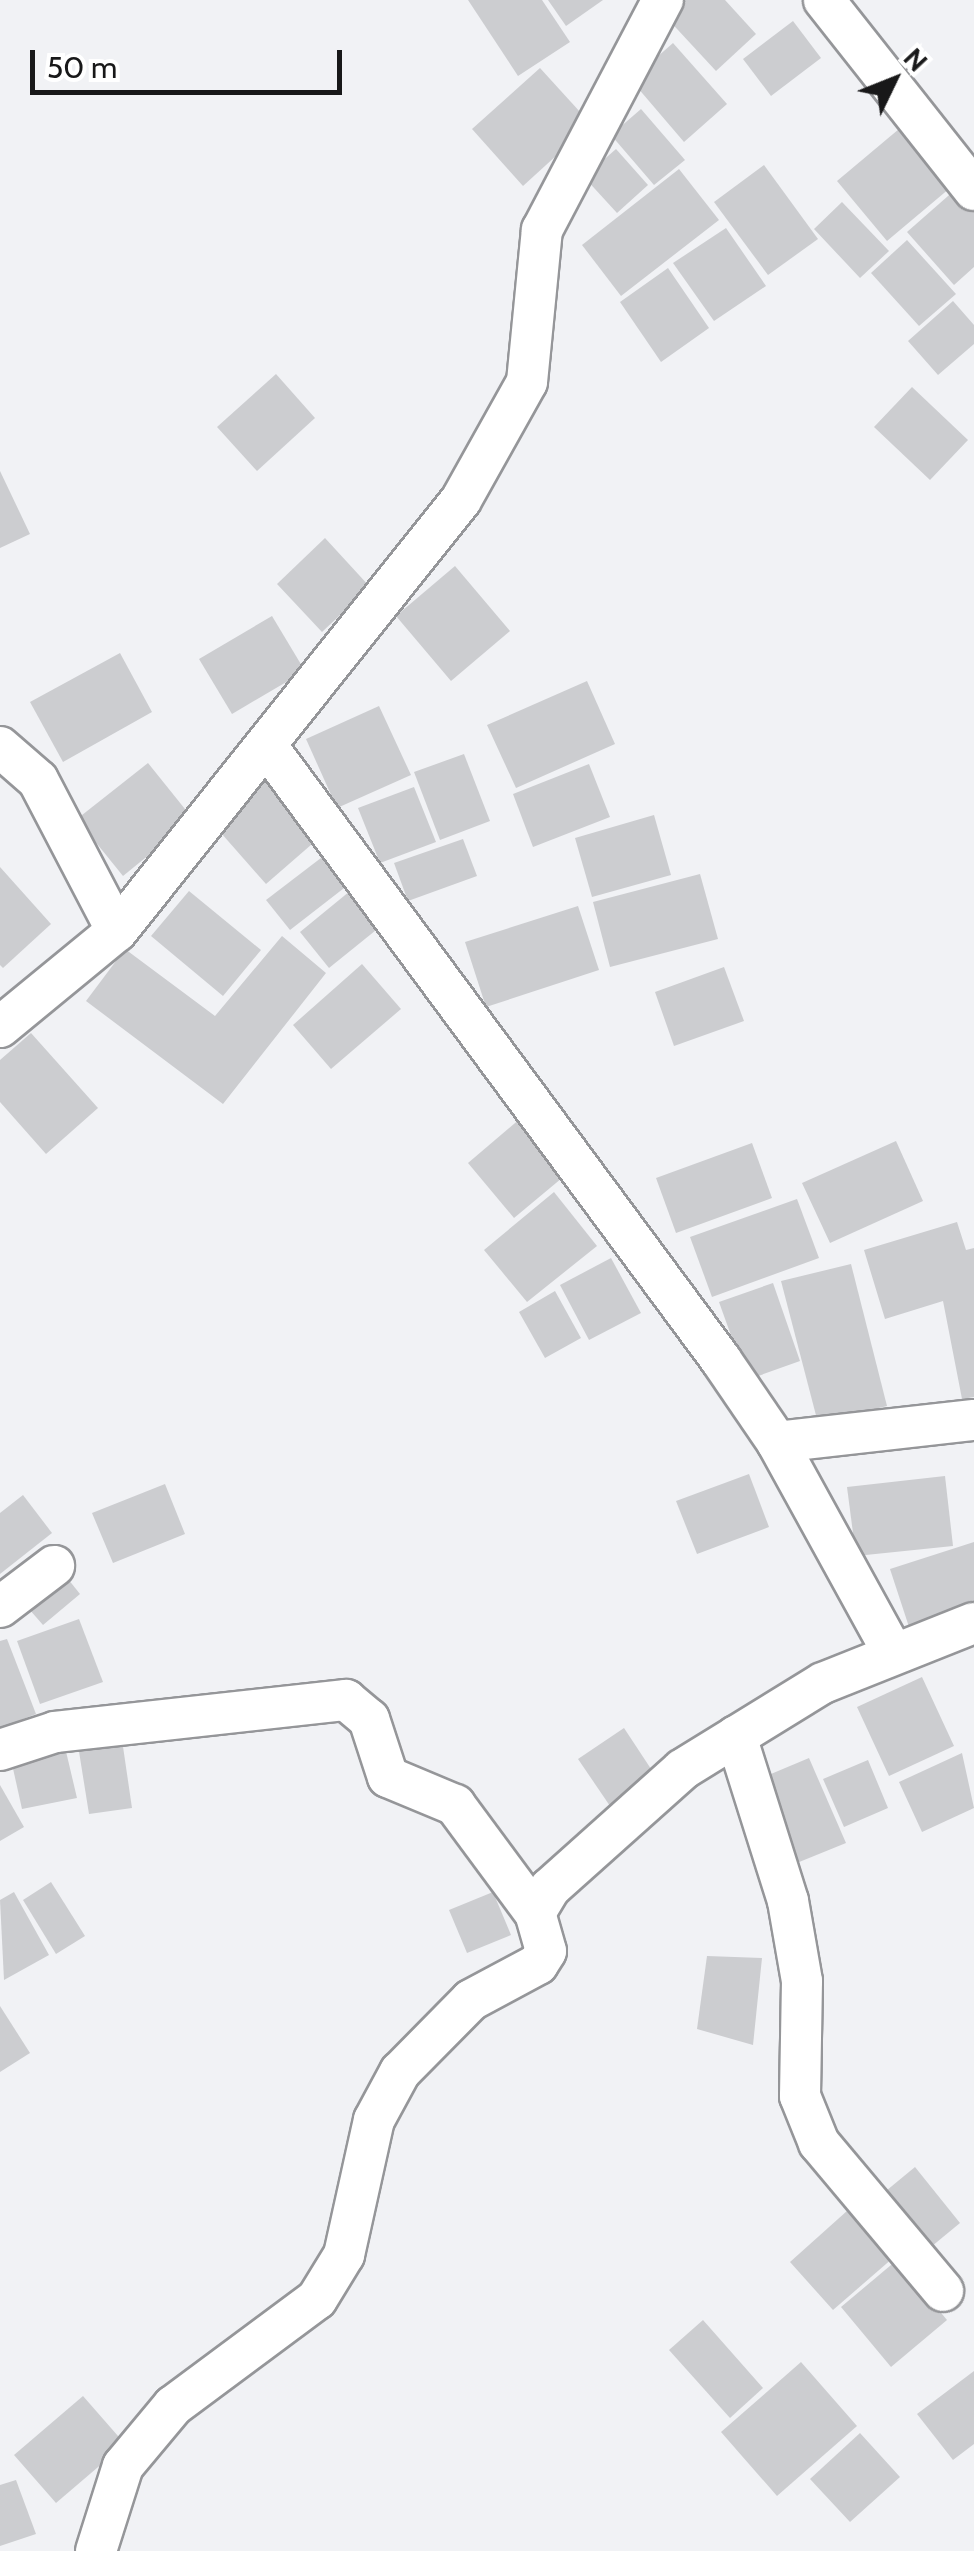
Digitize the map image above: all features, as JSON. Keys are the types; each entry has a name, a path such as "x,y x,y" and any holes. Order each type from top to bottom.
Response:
{"street":[{"path":"0,1027 117,931 461,500 506,424 538,332 542,230 663,0"},
{"path":"824,0 974,190"},
{"path":"266,745 504,1057 777,1442 892,1651"},
{"path":"0,747 38,780 117,931"},
{"path":"777,1442 974,1420"},
{"path":"0,1607 54,1566"},
{"path":"536,1913 550,1888 683,1768 892,1651 974,1624"},
{"path":"0,1750 56,1732 346,1700 369,1719 388,1778 455,1804 536,1913 546,1951 538,1964 471,2000 400,2072 374,2120 344,2255 317,2299 173,2406 124,2466 96,2551"},
{"path":"736,1736 788,1900 802,1981 800,2096 819,2144 942,2291"}],"building":[{"path":"468,0 542,0 570,42 518,76"},
{"path":"548,0 603,0 566,26"},
{"path":"683,0 725,0 756,34 716,71 665,16"},
{"path":"793,21 821,58 771,96 743,59"},
{"path":"673,43 727,104 684,142 631,80"},
{"path":"540,68 591,124 523,186 472,129"},
{"path":"641,109 685,160 654,185 611,135"},
{"path":"899,129 950,188 887,241 837,181"},
{"path":"616,149 648,185 617,213 584,177"},
{"path":"764,165 818,239 768,275 714,202"},
{"path":"679,169 719,220 621,296 582,245"},
{"path":"956,189 974,210 974,267 954,285 907,232"},
{"path":"842,202 889,251 860,278 814,229"},
{"path":"726,228 766,286 714,321 673,263"},
{"path":"907,240 956,294 919,326 871,273"},
{"path":"668,268 709,328 661,362 620,302"},
{"path":"953,301 974,325 974,344 938,375 908,341"},
{"path":"276,374 315,418 257,471 217,427"},
{"path":"912,387 968,440 930,480 874,427"},
{"path":"0,471 30,534 0,548"},
{"path":"325,538 370,587 322,632 277,584"},
{"path":"455,566 510,631 451,681 396,616"},
{"path":"272,616 305,671 232,714 199,659"},
{"path":"120,653 152,712 63,762 30,702"},
{"path":"587,681 615,744 516,788 487,725"},
{"path":"379,706 411,775 337,808 306,739"},
{"path":"464,754 490,821 440,840 414,772"},
{"path":"148,763 193,819 123,876 77,819"},
{"path":"589,764 610,817 533,847 513,794"},
{"path":"274,771 327,831 266,884 214,825"},
{"path":"414,787 436,842 380,863 358,808"},
{"path":"654,815 671,875 592,897 575,838"},
{"path":"463,839 477,876 408,901 394,863"},
{"path":"334,848 357,878 290,930 266,900"},
{"path":"0,867 51,924 3,968 0,965"},
{"path":"700,874 718,939 610,967 593,902"},
{"path":"361,882 391,918 329,968 300,932"},
{"path":"189,891 261,950 223,996 151,936"},
{"path":"578,906 599,970 486,1007 465,942"},
{"path":"282,936 326,973 223,1104 86,1001 125,949 215,1016"},
{"path":"362,964 401,1009 331,1069 293,1025"},
{"path":"724,967 744,1021 674,1046 655,992"},
{"path":"31,1033 98,1108 46,1154 0,1102 0,1060"},
{"path":"528,1112 574,1168 514,1218 468,1163"},
{"path":"896,1141 923,1201 830,1243 802,1183"},
{"path":"752,1143 772,1198 676,1233 656,1178"},
{"path":"554,1192 597,1246 527,1302 484,1250"},
{"path":"797,1199 819,1258 712,1297 690,1237"},
{"path":"957,1222 966,1250 974,1248 974,1397 962,1399 943,1301 885,1319 864,1250"},
{"path":"611,1258 641,1313 589,1340 560,1285"},
{"path":"851,1264 887,1406 818,1423 781,1281"},
{"path":"773,1283 800,1361 747,1380 719,1302"},
{"path":"555,1291 581,1338 545,1358 519,1312"},
{"path":"749,1474 769,1527 697,1554 676,1501"},
{"path":"945,1476 953,1546 856,1556 847,1487"},
{"path":"165,1484 185,1534 113,1563 92,1513"},
{"path":"23,1495 52,1533 0,1574 0,1513"},
{"path":"974,1542 974,1610 910,1630 890,1569"},
{"path":"60,1569 80,1594 43,1625 22,1601"},
{"path":"79,1619 103,1682 40,1704 17,1641"},
{"path":"7,1639 36,1714 0,1728 0,1641"},
{"path":"922,1677 954,1746 889,1776 857,1707"},
{"path":"624,1728 655,1775 610,1806 578,1759"},
{"path":"121,1733 132,1808 89,1814 77,1739"},
{"path":"64,1743 77,1798 22,1809 10,1755"},
{"path":"962,1753 974,1808 922,1832 899,1782"},
{"path":"809,1758 846,1843 782,1869 747,1784"},
{"path":"868,1760 888,1808 844,1827 823,1779"},
{"path":"0,1785 24,1827 0,1841"},
{"path":"51,1882 85,1936 56,1954 23,1900"},
{"path":"14,1892 49,1955 4,1980 0,1900"},
{"path":"493,1892 511,1935 467,1953 449,1910"},
{"path":"707,1956 762,1958 753,2045 697,2029"},
{"path":"0,2006 30,2053 0,2072"},
{"path":"915,2167 960,2223 920,2256 875,2200"},
{"path":"857,2202 901,2251 833,2310 790,2262"},
{"path":"897,2260 947,2320 891,2367 841,2307"},
{"path":"703,2320 763,2388 730,2418 669,2350"},
{"path":"801,2362 857,2426 777,2496 721,2432"},
{"path":"974,2371 974,2444 953,2460 917,2414"},
{"path":"83,2396 125,2444 56,2503 14,2455"},
{"path":"860,2433 900,2477 850,2522 810,2479"},
{"path":"16,2480 36,2534 0,2546 0,2485"}]}
